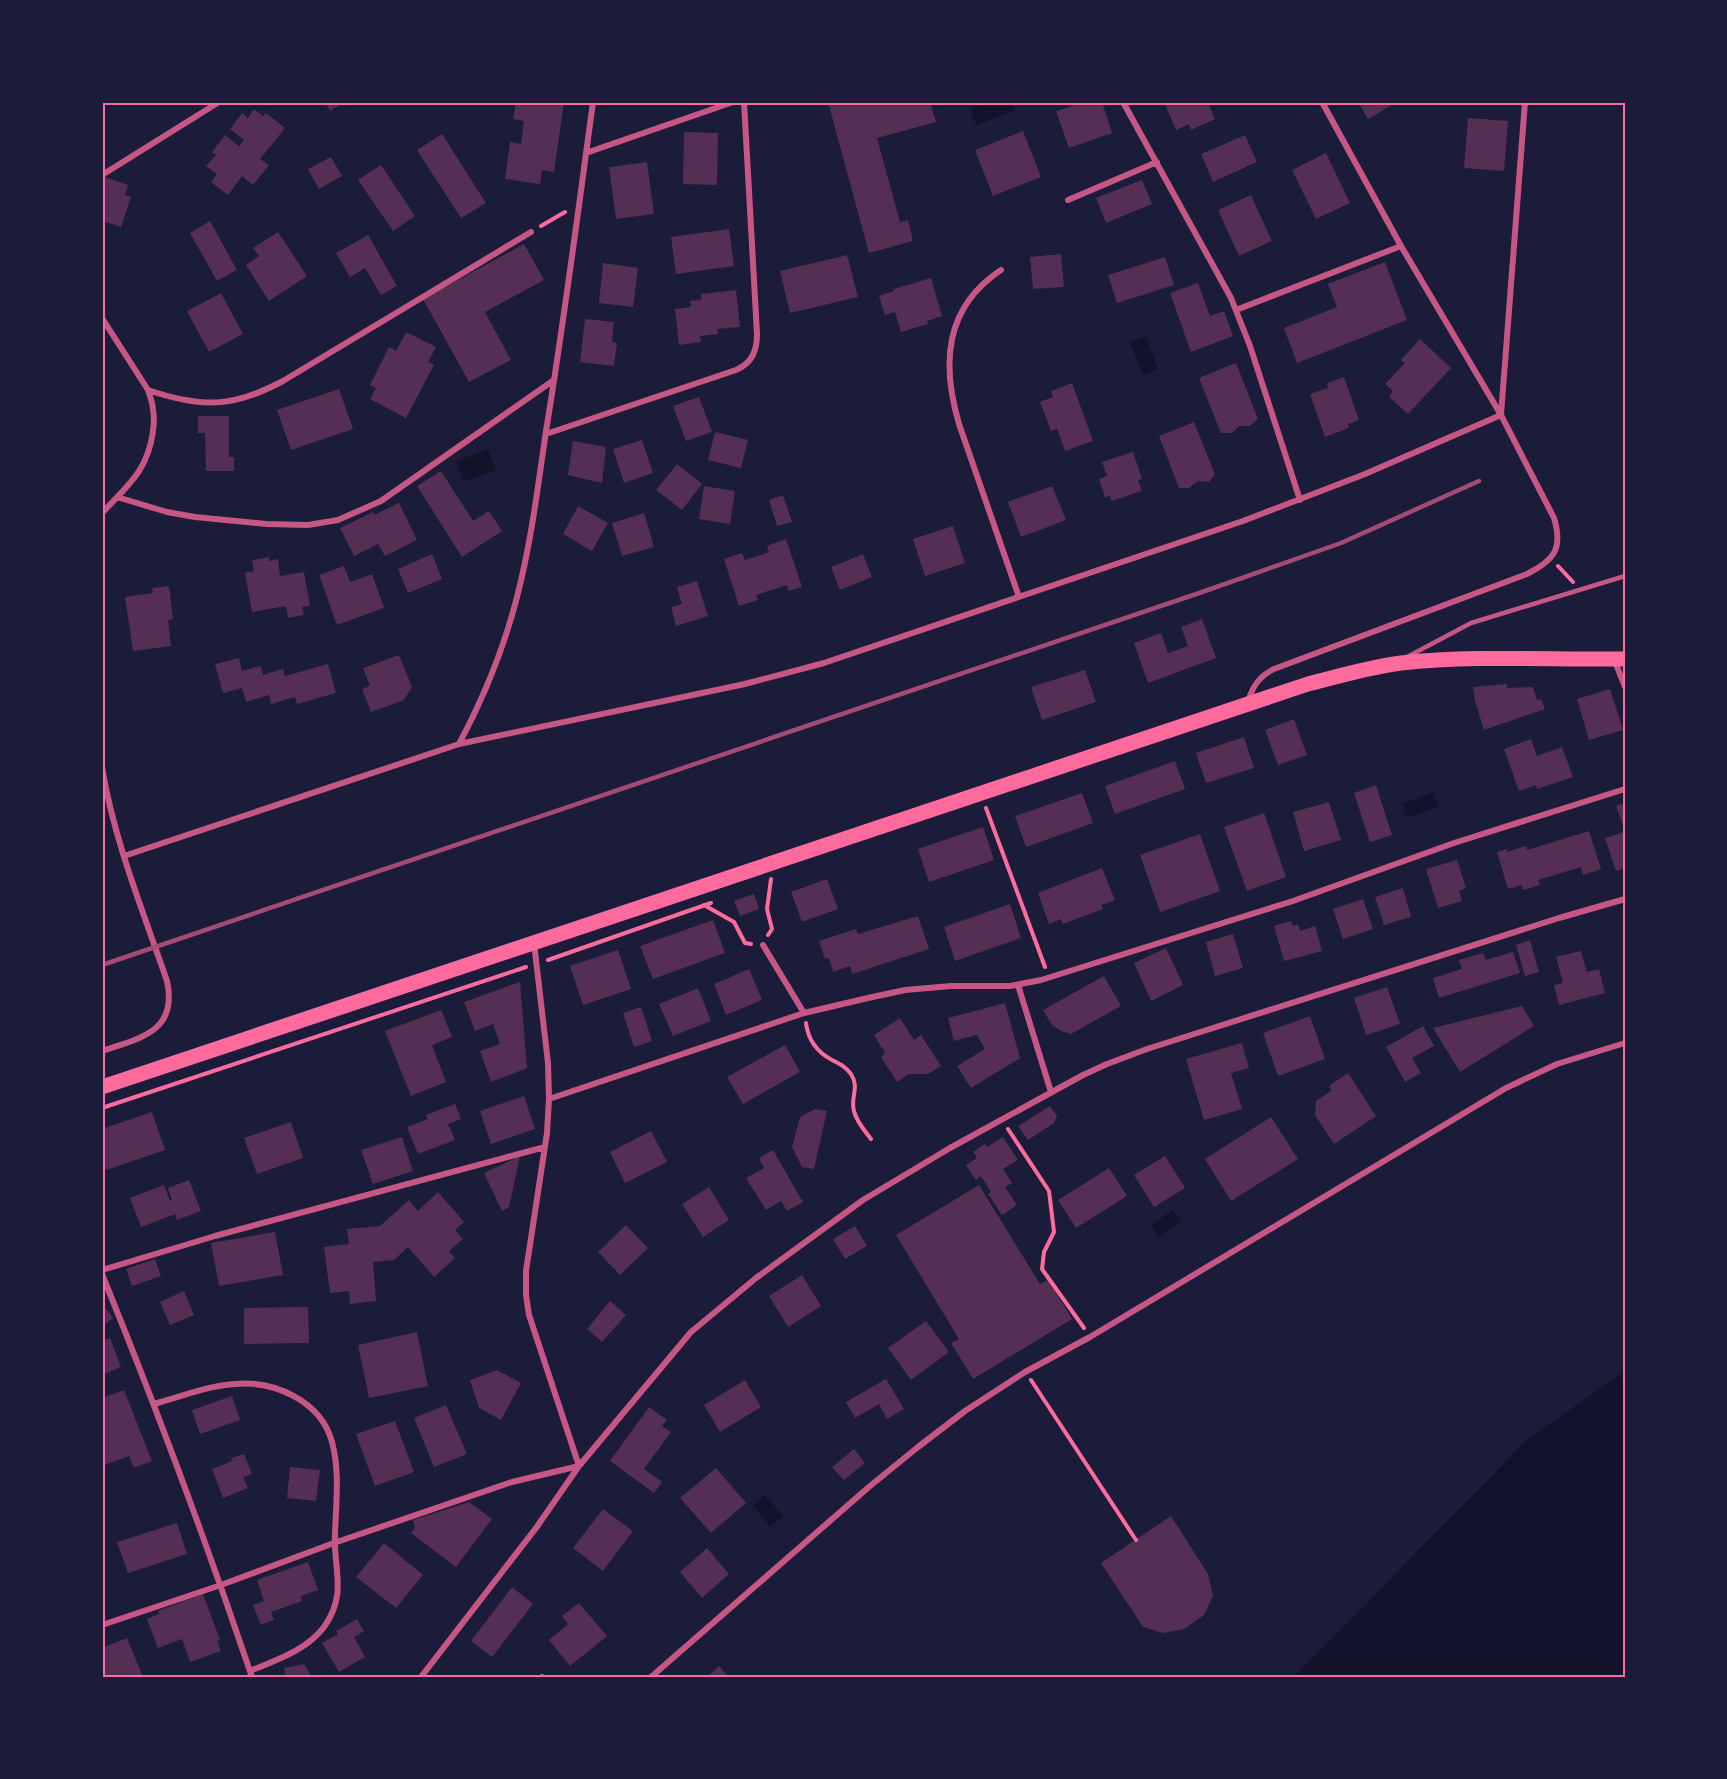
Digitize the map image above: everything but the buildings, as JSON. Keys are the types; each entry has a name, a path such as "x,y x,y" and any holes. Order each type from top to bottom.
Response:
{"main road":[{"path":"102,1087 1248,703 1329,678 1394,664 1460,660 1620,659"}],"street":[{"path":"102,175 219,102"},
{"path":"459,744 484,694 510,621 527,548 554,380 593,102"},
{"path":"586,153 733,102"},
{"path":"546,434 736,370 746,366 753,357 757,345 757,334 744,102"},
{"path":"1123,102 1221,278 1236,310 1300,500"},
{"path":"1248,703 1257,682 1274,669 1527,574 1551,559 1558,543 1554,518 1501,415 1401,246 1322,102"},
{"path":"1501,415 1525,102"},
{"path":"1068,200 1157,162"},
{"path":"148,390 201,403 223,402 251,396 283,381 531,232"},
{"path":"1236,310 1401,246"},
{"path":"1001,270 974,292 959,317 951,346 950,382 959,424 1019,597"},
{"path":"102,318 148,390 152,401 154,423 149,454 137,475 102,513"},
{"path":"117,497 167,512 246,522 290,526 338,520 371,507 390,496 554,380"},
{"path":"124,856 459,744 745,684 835,660 1224,528 1365,474 1501,415"},
{"path":"1620,659 1625,687"},
{"path":"102,767 110,809 124,856 169,990 167,1013 157,1029 138,1039 102,1051"},
{"path":"549,1099 804,1013 905,990 1018,985 1049,978 1293,901 1454,843 1625,789"},
{"path":"102,809 110,809"},
{"path":"421,1677 536,1528 579,1466 691,1332 756,1278 863,1200 1001,1119 1101,1066 1625,899"},
{"path":"534,943 548,1063 549,1099 545,1147 526,1271 526,1295 529,1315 579,1466"},
{"path":"763,945 804,1013"},
{"path":"1018,985 1052,1092"},
{"path":"651,1677 870,1486 965,1411 1025,1372 1090,1337 1514,1083 1557,1064 1625,1043"},
{"path":"154,1404 237,1383 272,1387 310,1406 321,1419 332,1440 337,1480 334,1543 338,1568 337,1597 331,1616 323,1628 299,1649 251,1674 221,1585 154,1404 102,1272 192,1242 545,1147"},
{"path":"102,1624 221,1585 334,1543 512,1482 579,1466"}],"lane":[{"path":"1394,664 1471,623 1625,576"}],"path":[{"path":"531,232 579,204"},
{"path":"1551,559 1581,590"},
{"path":"980,793 1049,978"},
{"path":"986,809 996,805"},
{"path":"691,890 705,906 734,922 745,943 763,945 772,929 767,909 771,883 770,863"},
{"path":"760,886 771,883"},
{"path":"102,1108 716,902"},
{"path":"804,1013 807,1032 812,1044 830,1059 843,1065 856,1084 854,1113 871,1139"},
{"path":"1001,1119 1049,1191 1054,1232 1044,1252 1042,1269 1090,1337"},
{"path":"1025,1372 1136,1540"}],"shaded area":[{"path":"986,102 1012,102 1015,111 976,125 970,108"},
{"path":"1146,336 1158,369 1143,375 1130,342"},
{"path":"488,449 496,470 464,481 457,461"},
{"path":"1433,792 1438,806 1407,818 1402,804"},
{"path":"1173,1210 1181,1222 1159,1237 1151,1225"},
{"path":"1625,1371 1625,1677 1294,1677 1527,1440"},
{"path":"765,1495 783,1516 770,1527 753,1505"}],"railway":[{"path":"102,965 1208,590 1341,543 1479,481"}]}
